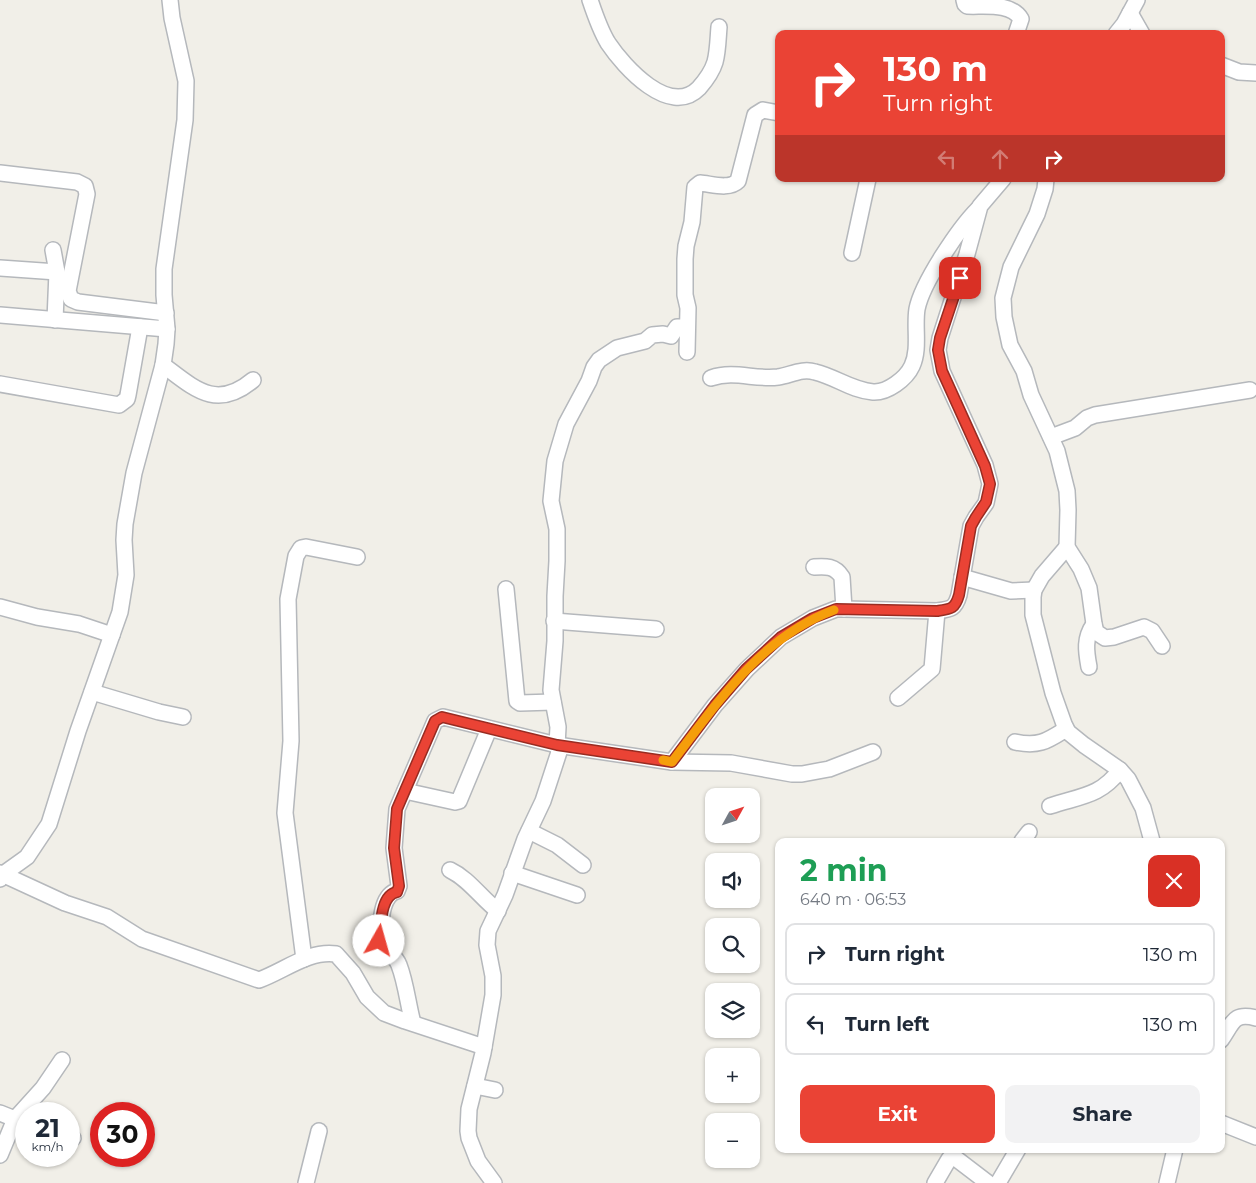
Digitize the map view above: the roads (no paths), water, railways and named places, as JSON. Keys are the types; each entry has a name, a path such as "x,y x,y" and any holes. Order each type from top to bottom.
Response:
{"street":[{"path":"1,876 27,857 50,824 92,692 120,612 126,575 125,524 134,473 163,365 167,329 164,269 185,120 187,92 170,0"},
{"path":"590,0 600,29 617,55 651,88 671,97 682,98 689,96 710,74 715,61 719,27"},
{"path":"964,0 967,6 1004,8 1015,12 1021,19 1017,30"},
{"path":"1118,30 1133,6"},
{"path":"1133,6 1141,30"},
{"path":"1225,67 1239,72 1256,73"},
{"path":"688,352 685,259 692,222 695,187 700,183 734,185 738,181 755,115 763,110 775,112"},
{"path":"0,173 77,182 85,186 87,194 68,291 70,298 78,302 166,313"},
{"path":"852,254 867,182"},
{"path":"711,378 728,374 777,377 799,371 813,371 829,376 849,386 870,392 878,392 889,388 908,372 912,366 916,350 918,308 929,280 961,228 1000,182"},
{"path":"1046,182 1039,209 1011,267 1004,293 1003,305 1007,334 1010,345 1024,371 1031,395 1051,437 1061,465 1068,510 1067,547 1082,569 1087,582 1096,632 1105,638 1114,637 1136,628 1148,628 1157,636 1162,646"},
{"path":"672,762 733,684 765,651 813,618 840,609 937,611 951,609 956,604 971,526 986,502 990,484 985,466 942,371 938,350 980,206"},
{"path":"53,250 57,272 55,320"},
{"path":"0,268 57,272"},
{"path":"0,315 167,329"},
{"path":"0,384 119,405 128,395 140,327"},
{"path":"494,1183 478,1161 468,1138 469,1109 491,1010 493,986 487,938 490,924 498,911 550,782 559,752 557,745 558,727 551,690 555,648 557,529 552,501 552,487 555,461 566,424 599,360 617,348 644,341 652,335 671,336 677,327 687,327"},
{"path":"163,365 195,389 210,394 227,394 245,387 253,380"},
{"path":"1051,437 1075,428 1087,418 1095,415 1250,390"},
{"path":"1067,547 1042,576 1034,590 1033,614 1053,693 1066,729 1084,745 1120,770 1136,792 1148,823 1151,838"},
{"path":"304,959 285,814 291,742 288,599 296,556 301,548 357,557"},
{"path":"814,567 829,567 837,570 842,577 840,609"},
{"path":"962,577 1010,590 1034,590"},
{"path":"506,589 517,701 526,704 553,702"},
{"path":"0,607 37,617 80,624 112,635"},
{"path":"898,698 932,669 937,611"},
{"path":"554,621 656,629"},
{"path":"1089,667 1086,640 1094,624"},
{"path":"92,692 159,712 183,717"},
{"path":"413,1024 399,965 394,954 385,949 379,941 387,897 391,893 397,892 399,886 394,848 397,809 435,721 442,717 489,730 557,745 672,762 714,762 782,773 802,774 830,769 873,752"},
{"path":"1015,742 1037,744 1049,740 1066,729"},
{"path":"404,791 455,802 459,801 489,730"},
{"path":"1050,806 1094,793 1111,782 1120,770"},
{"path":"529,831 558,845 583,865"},
{"path":"450,870 468,881 476,892 498,911"},
{"path":"512,873 577,894"},
{"path":"1,876 65,903 107,917 142,939 259,980 274,975 304,959 326,952 336,954 353,973 367,997 384,1013 484,1047"},
{"path":"1225,1034 1237,1017 1242,1015 1256,1018"},
{"path":"32,1102 62,1060"},
{"path":"475,1086 495,1090"},
{"path":"0,1114 15,1118"},
{"path":"1225,1125 1256,1137"},
{"path":"0,1155 15,1129"},
{"path":"306,1183 318,1131"},
{"path":"998,1183 1016,1153"},
{"path":"1167,1183 1174,1153"},
{"path":"935,1183 949,1159 954,1157 988,1183"}]}
